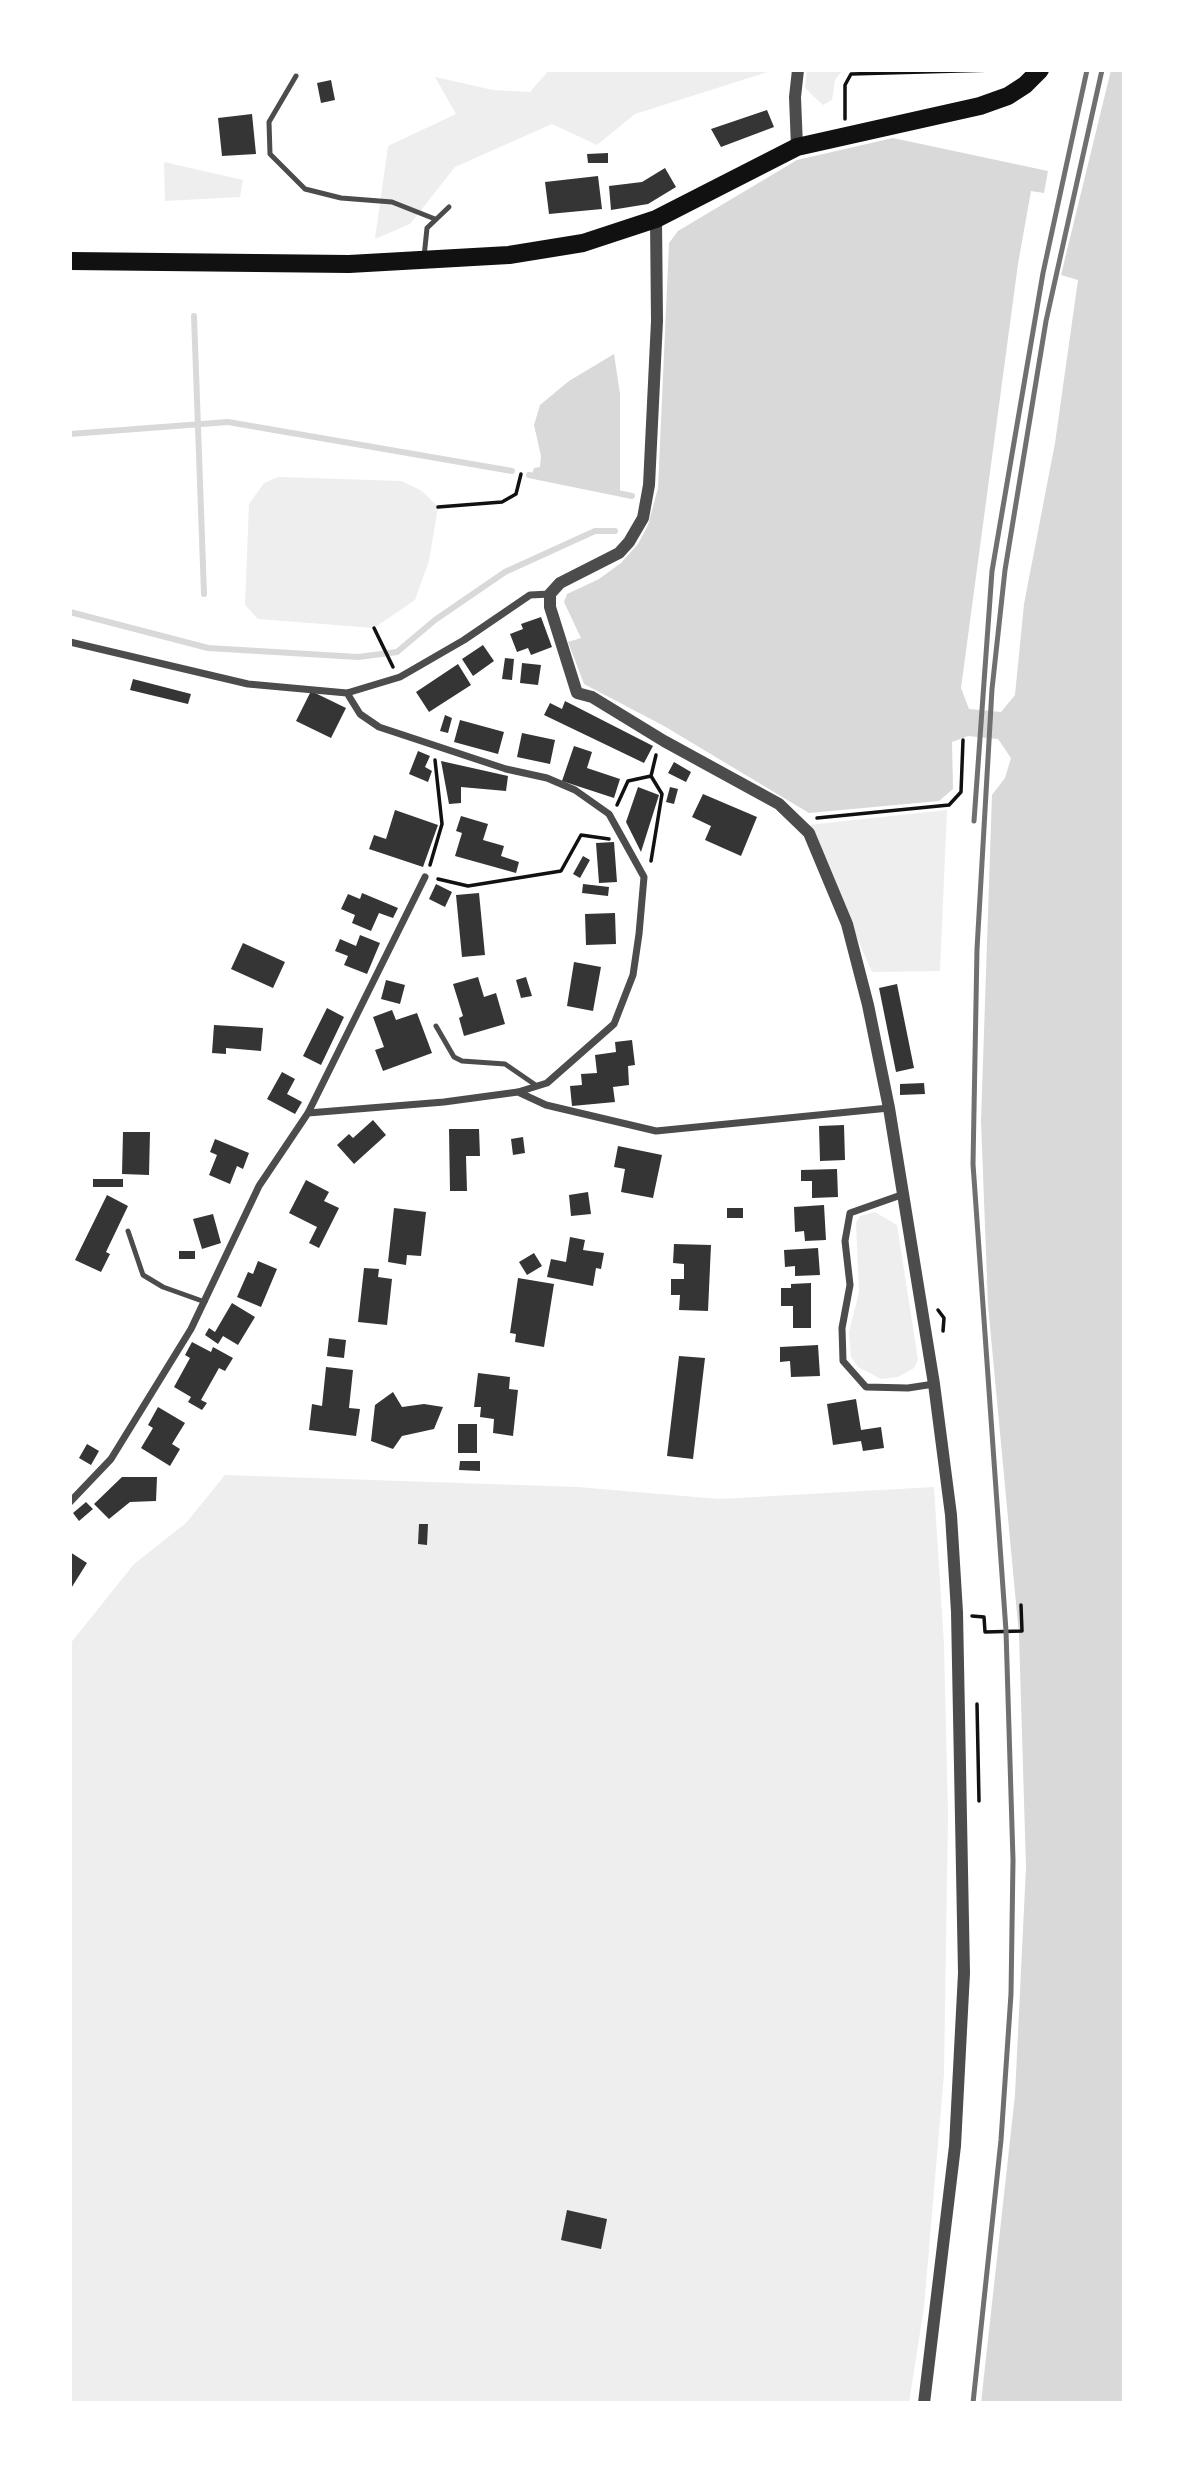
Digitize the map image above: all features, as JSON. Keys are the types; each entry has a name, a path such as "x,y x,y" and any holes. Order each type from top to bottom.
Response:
{"main road":[{"path":"70,261 349,264 509,255 583,243 656,219 797,147 980,106 1008,96 1025,85 1040,70"}],"street":[{"path":"797,147 795,97 798,70"},
{"path":"656,219 657,321 649,485 643,518 619,553 560,583 550,594 550,607 578,693 592,696 664,741 779,804 809,833 847,924 868,1005 889,1108 901,1195 934,1384 951,1515 957,1612 964,1973 955,2146 924,2403"},
{"path":"70,642 248,684 347,693 400,677 464,640 530,595 550,594"},
{"path":"308,1114 518,1092 547,1083 614,1024 630,984 639,934 643,877 616,824 608,814 575,790 556,782 434,747 379,727 360,714 347,693"},
{"path":"70,1502 111,1458 205,1302 259,1186 308,1114 425,877"},
{"path":"518,1092 546,1105 656,1131 889,1108"},
{"path":"901,1195 850,1213 845,1241 850,1285 842,1328 842,1361 866,1387 908,1388 934,1384"}],"lane":[{"path":"296,76 269,122 270,154 305,189 341,198 392,202 435,219"},
{"path":"424,260 424,237 435,219 449,207"},
{"path":"436,1026 453,1057 462,1061 505,1064 537,1086"},
{"path":"128,1231 143,1275 163,1287 205,1302"}],"path":[{"path":"846,135 845,85 851,74 995,70"},
{"path":"438,507 502,502 516,494 521,474"},
{"path":"374,628 390,663"},
{"path":"798,820 949,805 961,792 963,740"},
{"path":"651,776 664,741"},
{"path":"434,747 442,824 425,877 468,886 561,871 581,835 611,839 616,824"},
{"path":"617,806 621,790 628,781 651,776"},
{"path":"651,776 662,794 651,863"},
{"path":"970,1616 984,1617 985,1632 1022,1631 1021,1605"}],"shaded area":[{"path":"549,70 774,70 635,114 597,145 552,124 455,167 410,224 375,239 388,146 456,114 435,77 493,90 530,92"},
{"path":"807,70 843,70 835,80 832,100 823,105 805,87"},
{"path":"1111,70 1124,70 1124,2403 981,2403 1015,2095 1026,1867 1019,1635 988,1305 981,1121 992,795 1005,778 1011,758 998,739 968,736 952,742 953,789 939,801 809,813 664,726 584,684 568,642 581,638 564,602 567,594 599,579 621,563 638,544 648,525 658,488 669,243 678,231 797,160 893,138 1048,171 1044,193 1031,191 1018,264 961,688 969,709 1001,712 1015,695 1024,604 1055,443 1078,280 1061,275"},
{"path":"164,162 243,180 240,197 165,201"},
{"path":"614,354 620,394 620,495 531,478 534,468 540,467 541,456 534,425 540,405 569,381"},
{"path":"278,477 402,481 422,491 438,507 429,561 415,600 374,628 258,619 245,605 249,504 264,483"},
{"path":"947,810 940,971 872,972 808,825"},
{"path":"875,1212 897,1225 918,1360 914,1368 898,1377 881,1379 858,1367 851,1357 849,1332 859,1292 856,1223 860,1216"},
{"path":"225,1475 578,1487 719,1499 934,1487 944,1645 948,1814 944,2074 924,2307 909,2403 70,2403 70,1644 134,1564 186,1523"}],"building":[{"path":"331,80 335,100 321,103 317,83"},
{"path":"767,110 774,127 721,147 711,129"},
{"path":"252,114 256,154 222,156 218,118"},
{"path":"608,153 608,163 588,163 587,154"},
{"path":"665,168 676,187 648,204 611,210 609,186 642,182"},
{"path":"598,176 602,209 549,214 545,182"},
{"path":"541,617 552,647 531,655 528,648 517,652 510,634 523,629 521,624"},
{"path":"483,645 494,661 473,676 462,659"},
{"path":"505,658 514,659 512,680 502,679"},
{"path":"522,663 541,665 538,685 520,683"},
{"path":"458,664 471,685 429,712 416,692"},
{"path":"133,679 191,694 188,704 130,690"},
{"path":"311,691 346,708 331,738 296,721"},
{"path":"565,701 653,746 644,763 544,715 550,703 562,709"},
{"path":"445,715 452,718 448,733 440,731"},
{"path":"460,720 504,732 498,754 454,742"},
{"path":"522,733 555,740 550,764 517,757"},
{"path":"574,746 592,752 587,768 620,779 614,798 562,781"},
{"path":"418,751 430,756 425,767 432,771 428,782 409,774"},
{"path":"441,761 508,776 506,791 461,787 461,803 449,804"},
{"path":"674,762 691,772 686,782 668,773"},
{"path":"638,787 659,795 641,852 626,822"},
{"path":"670,787 678,789 674,804 666,802"},
{"path":"703,794 757,817 741,856 705,840 711,826 692,817"},
{"path":"395,810 438,825 423,867 369,849 374,835 386,839"},
{"path":"461,816 488,824 483,840 504,846 501,856 519,862 516,873 455,856 462,833 456,831"},
{"path":"614,842 617,882 599,883 596,843"},
{"path":"583,856 590,860 580,878 573,874"},
{"path":"436,884 452,892 445,907 429,899"},
{"path":"583,884 609,887 608,896 582,893"},
{"path":"362,893 398,908 393,918 379,913 371,931 352,923 355,915 341,909 348,894 360,899"},
{"path":"479,893 485,955 462,957 456,895"},
{"path":"615,913 616,944 586,945 585,914"},
{"path":"360,935 380,943 367,974 344,965 348,956 335,951 340,939 356,946"},
{"path":"243,943 285,962 273,988 231,969"},
{"path":"574,962 601,967 593,1011 567,1006"},
{"path":"478,977 484,997 496,993 505,1024 464,1036 459,1018 463,1016 453,984"},
{"path":"526,977 532,996 521,998 516,980"},
{"path":"386,980 405,985 400,1004 381,999"},
{"path":"897,984 914,1068 896,1072 879,988"},
{"path":"327,1008 344,1017 321,1065 303,1056"},
{"path":"392,1010 396,1020 417,1013 432,1053 383,1071 375,1050 384,1047 373,1017"},
{"path":"214,1025 263,1028 261,1051 226,1048 226,1054 212,1053"},
{"path":"632,1040 635,1065 628,1066 629,1085 613,1087 615,1102 572,1106 570,1086 582,1085 581,1074 597,1073 595,1055 616,1052 615,1042"},
{"path":"282,1072 295,1079 287,1094 302,1102 295,1114 267,1099"},
{"path":"924,1083 925,1094 900,1095 900,1084"},
{"path":"373,1120 386,1135 354,1164 337,1145 349,1134 353,1138"},
{"path":"844,1125 845,1160 820,1161 819,1126"},
{"path":"449,1129 479,1129 480,1156 466,1156 467,1191 450,1191"},
{"path":"123,1132 150,1132 149,1175 122,1174"},
{"path":"523,1137 525,1153 513,1155 511,1139"},
{"path":"215,1139 249,1153 243,1169 237,1166 230,1184 209,1175 217,1155 210,1152"},
{"path":"618,1146 662,1155 653,1198 621,1192 625,1169 614,1167"},
{"path":"837,1169 838,1197 812,1198 812,1181 801,1181 801,1170"},
{"path":"93,1179 123,1179 123,1187 93,1187"},
{"path":"306,1180 329,1192 324,1201 339,1208 319,1248 309,1243 317,1227 289,1213"},
{"path":"588,1192 591,1214 571,1216 569,1195"},
{"path":"107,1195 128,1206 106,1252 110,1254 101,1272 75,1260"},
{"path":"824,1205 826,1240 805,1241 804,1231 795,1232 794,1207"},
{"path":"394,1208 426,1212 421,1256 407,1255 406,1265 388,1262"},
{"path":"727,1208 743,1208 743,1218 727,1218"},
{"path":"213,1214 221,1243 202,1249 193,1219"},
{"path":"570,1237 585,1240 583,1250 604,1253 601,1269 596,1268 593,1286 547,1277 551,1259 566,1262"},
{"path":"674,1244 711,1245 708,1311 679,1310 680,1295 671,1295 671,1279 684,1279 684,1264 673,1263"},
{"path":"818,1248 820,1275 795,1276 795,1266 785,1267 784,1250"},
{"path":"179,1251 195,1251 195,1259 179,1259"},
{"path":"534,1253 542,1266 527,1275 519,1262"},
{"path":"258,1261 277,1269 261,1307 237,1297 248,1272 253,1274"},
{"path":"364,1268 379,1269 378,1277 392,1279 387,1325 358,1322"},
{"path":"518,1278 554,1284 544,1347 515,1342 516,1334 510,1333"},
{"path":"811,1283 811,1328 793,1328 793,1306 781,1306 781,1288 791,1288 791,1284"},
{"path":"232,1303 255,1317 238,1345 223,1336 218,1344 205,1335 209,1328 215,1332"},
{"path":"329,1338 346,1340 344,1358 327,1356"},
{"path":"192,1342 211,1352 213,1347 233,1358 225,1371 219,1368 201,1400 207,1403 202,1410 188,1402 191,1397 174,1387 190,1358 185,1355"},
{"path":"818,1345 820,1376 791,1377 790,1361 780,1362 780,1347"},
{"path":"679,1356 705,1358 693,1459 667,1456"},
{"path":"326,1367 353,1370 349,1408 360,1409 356,1436 309,1430 312,1404 322,1406"},
{"path":"478,1373 510,1377 509,1389 518,1390 513,1436 493,1433 494,1419 480,1417 481,1407 474,1407"},
{"path":"393,1392 402,1407 424,1404 443,1407 434,1429 402,1436 393,1449 371,1441 375,1405"},
{"path":"856,1399 861,1430 881,1427 884,1448 863,1451 861,1441 833,1445 827,1404"},
{"path":"158,1407 185,1423 172,1444 180,1449 170,1466 141,1448 153,1428 148,1425"},
{"path":"458,1424 477,1424 477,1453 458,1453"},
{"path":"87,1444 99,1451 91,1465 79,1458"},
{"path":"460,1461 480,1461 480,1471 459,1470"},
{"path":"122,1477 157,1477 156,1501 130,1502 109,1519 94,1504"},
{"path":"86,1502 93,1509 79,1521 73,1513"},
{"path":"419,1524 428,1524 427,1545 418,1544"},
{"path":"70,1552 87,1563 70,1590"},
{"path":"567,2210 607,2219 601,2249 561,2240"}],"waterway":[{"path":"194,316 204,594"},
{"path":"70,434 228,422 512,471"},
{"path":"529,475 632,496"},
{"path":"70,612 208,648 358,657 397,652 435,620 505,572 595,531 615,531"}],"railway":[{"path":"974,821 992,571 1043,273 1087,70"},
{"path":"973,2403 1001,2140 1011,1994 1013,1860 1006,1631 973,1164 977,949 992,689 1005,570 1046,321 1102,70"}]}
